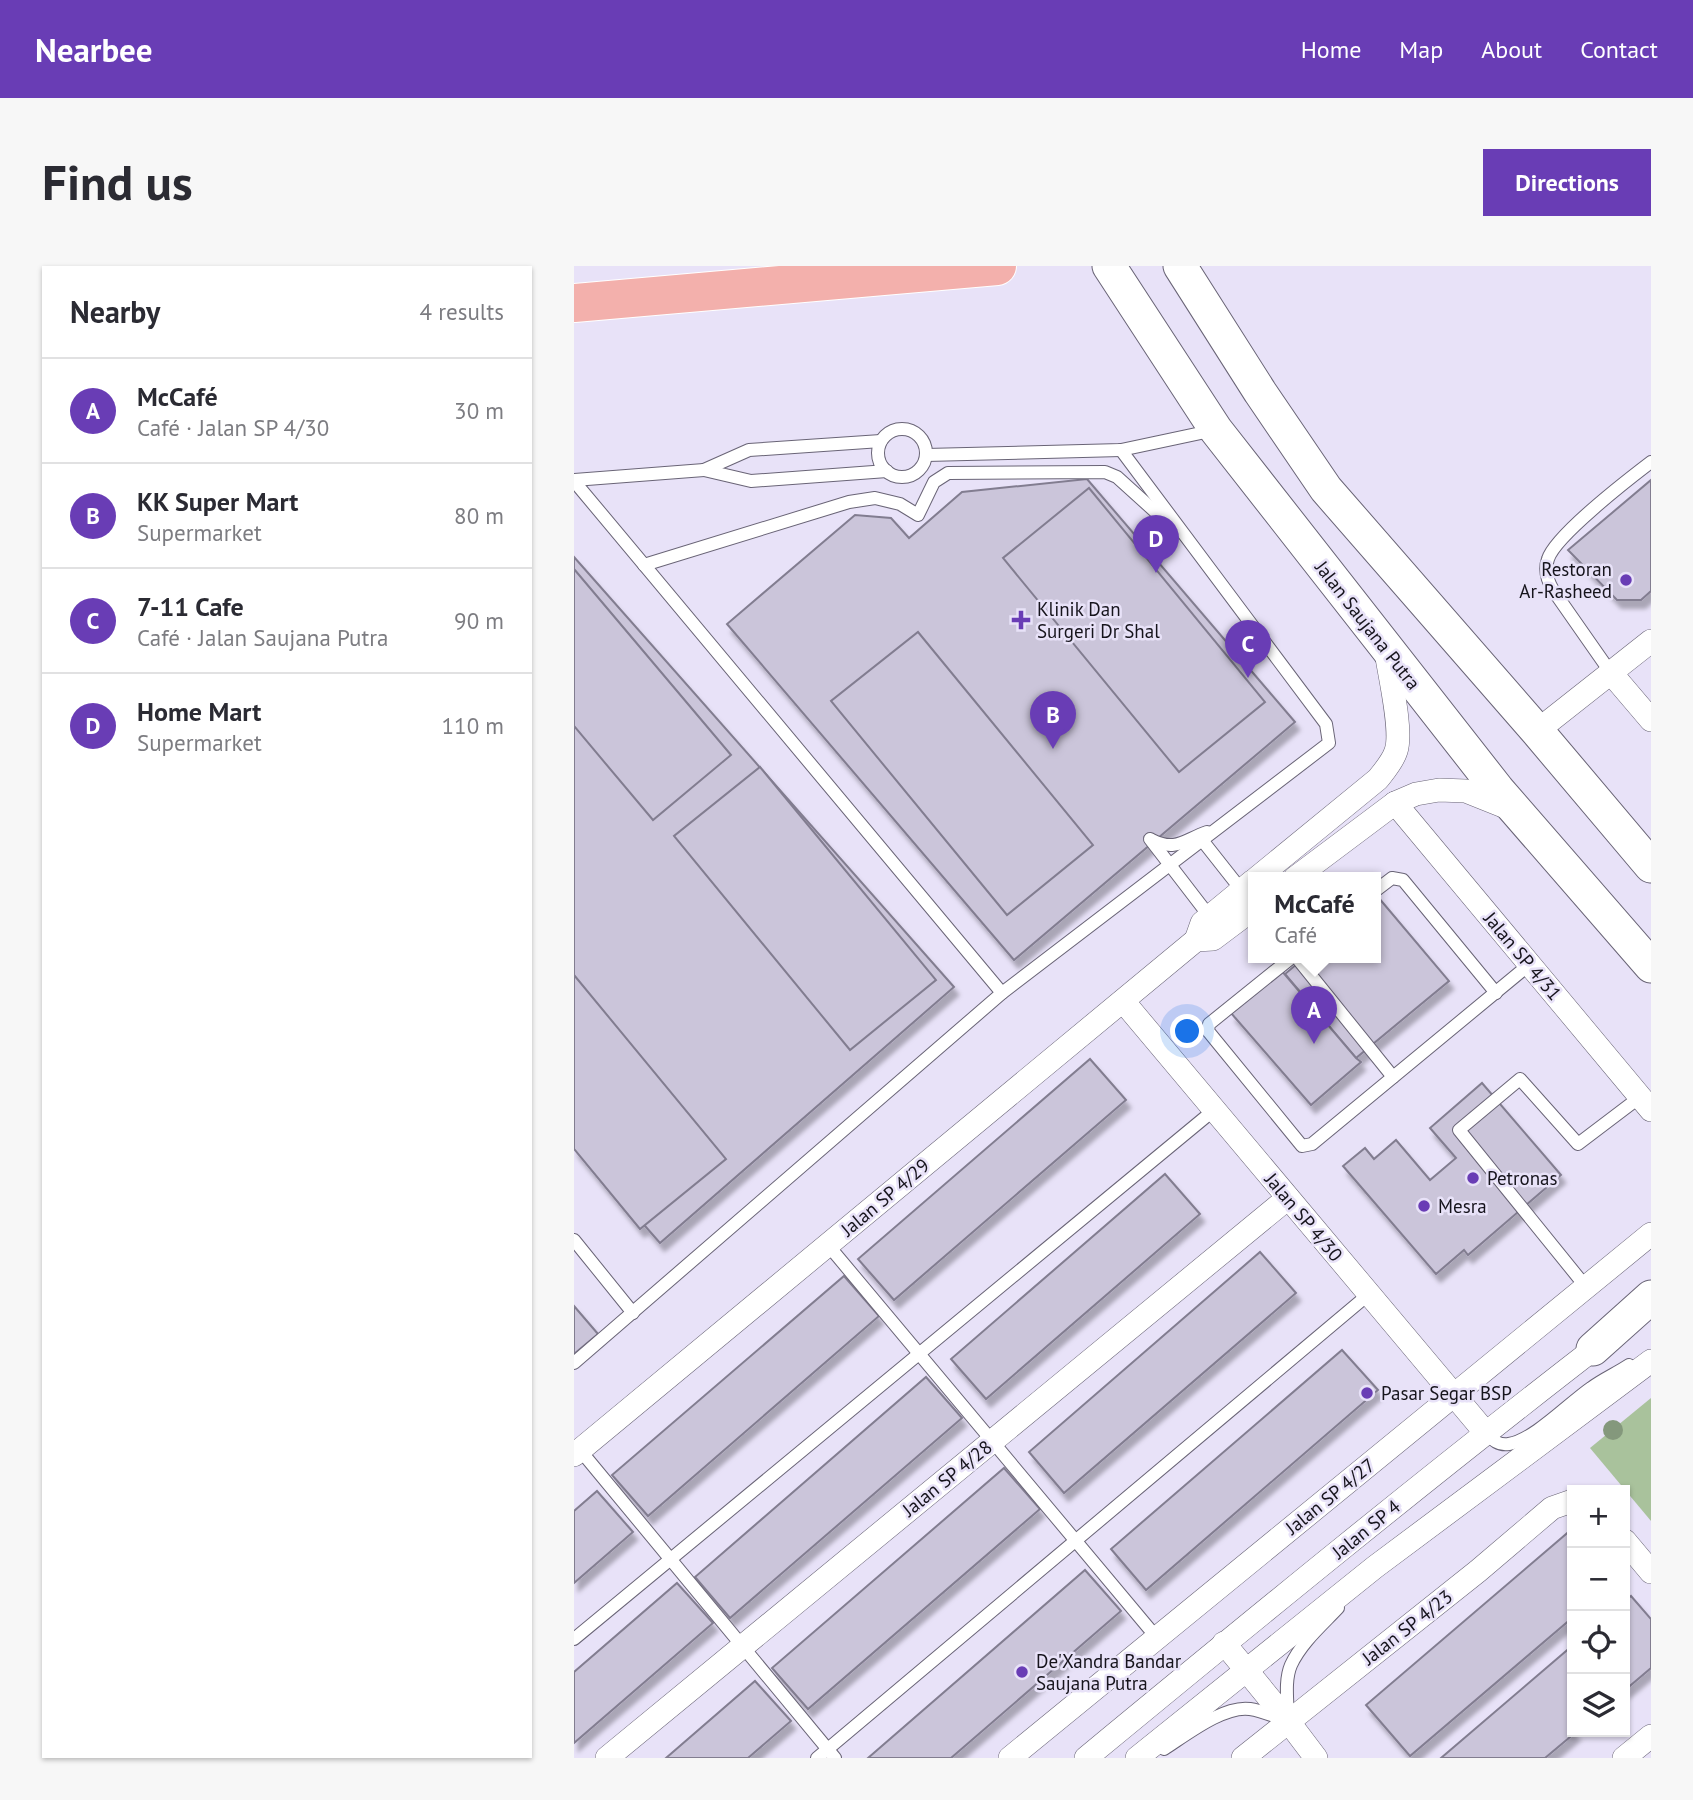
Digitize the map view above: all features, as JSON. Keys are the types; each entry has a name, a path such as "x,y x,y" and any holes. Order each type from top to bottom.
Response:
{"highway":[{"path":"574,303 997,266"}],"main road":[{"name":"Jalan Saujana Putra","path":"1109,266 1216,430 1517,811 1651,966"},
{"path":"1180,266 1326,489 1651,866"},
{"path":"1593,1349 1651,1297"}],"street":[{"path":"1537,732 1651,641"},
{"path":"1273,872 1378,779 1396,751 1399,734 1385,646"},
{"path":"1611,673 1651,720"},
{"path":"1303,872 1395,803 1416,794 1439,790 1466,791 1517,811"},
{"name":"Jalan SP 4/31","path":"1395,803 1646,1103"},
{"path":"1216,924 1248,895"},
{"name":"Jalan SP 4/29","path":"577,1453 1196,940 1202,923 1216,924"},
{"name":"Jalan SP 4/30","path":"1123,1001 1485,1432"},
{"name":"Jalan SP 4/28","path":"607,1758 1288,1198"},
{"name":"Jalan SP 4/27","path":"1010,1758 1651,1234"},
{"name":"Jalan SP 4","path":"1086,1758 1485,1432 1651,1305"},
{"name":"Jalan SP 4","path":"1137,1758 1376,1567 1651,1361"},
{"name":"Jalan SP 4/23","path":"1243,1758 1478,1571 1552,1508 1567,1503"},
{"path":"1630,1547 1651,1572"},
{"path":"1224,1643 1316,1758"},
{"path":"1624,1758 1651,1736"}],"lane":[{"path":"574,480 704,470 751,481 887,471 900,477 920,469 926,455 923,440 917,433 910,430 893,430 881,441 879,458 887,471"},
{"path":"926,455 1121,450 1216,430"},
{"path":"704,470 749,450 881,441"},
{"path":"574,1363 1002,993 1329,743 1326,724 1121,450"},
{"path":"1611,673 1553,590 1546,577 1548,557 1567,533 1651,462"},
{"path":"644,565 849,502 875,498 900,504 918,514 934,482 948,472 1105,472 1118,477 1191,544"},
{"path":"574,480 1002,993"},
{"path":"1216,924 1150,839 1164,846 1173,846 1220,827"},
{"path":"1202,840 1248,889"},
{"path":"1381,886 1392,878 1403,880 1496,993"},
{"path":"1285,963 1209,1024 1208,1031 1302,1146 1312,1144 1530,964"},
{"path":"1301,963 1393,1077"},
{"path":"1586,1287 1459,1130 1520,1079 1578,1144 1646,1103"},
{"path":"574,1639 1214,1110"},
{"path":"574,1240 633,1313"},
{"path":"828,1245 1157,1638"},
{"path":"817,1758 831,1754 1075,1541 1369,1294"},
{"path":"1485,1432 1496,1443 1515,1443 1533,1433 1591,1387 1651,1353"},
{"path":"577,1453 671,1560 831,1754"},
{"path":"1149,1758 1228,1712 1248,1708 1288,1721 1287,1685 1290,1666 1304,1646 1376,1567"}],"green space":[{"path":"1651,1398 1651,1521 1630,1496 1630,1485 1621,1485 1590,1448"}],"building":[{"path":"1087,479 1295,722 1014,960 727,624 855,515 891,518 909,538 962,492"},
{"path":"1651,480 1651,591 1641,600 1617,600 1568,550"},
{"path":"1089,488 1265,702 1179,772 1003,558"},
{"path":"574,557 954,987 660,1243 574,1145"},
{"path":"574,569 731,755 653,820 574,726"},
{"path":"918,632 1093,845 1007,915 831,701"},
{"path":"760,767 936,980 850,1050 674,836"},
{"path":"1381,901 1449,981 1356,1058 1285,974 1298,963 1381,963"},
{"path":"1281,970 1361,1062 1311,1105 1231,1013"},
{"path":"574,975 726,1159 640,1229 574,1149"},
{"path":"1090,1059 1126,1100 894,1300 858,1259"},
{"path":"1482,1083 1561,1175 1468,1255 1464,1250 1436,1274 1343,1166 1365,1148 1374,1159 1396,1140 1430,1180 1456,1158 1430,1128"},
{"path":"1165,1174 1200,1214 986,1399 951,1359"},
{"path":"1260,1252 1296,1293 1064,1493 1029,1452"},
{"path":"844,1276 879,1316 648,1516 612,1475"},
{"path":"574,1306 598,1334 574,1354"},
{"path":"1342,1350 1378,1390 1146,1590 1111,1549"},
{"path":"926,1377 962,1418 730,1618 695,1577"},
{"path":"1004,1468 1040,1509 808,1709 772,1668"},
{"path":"597,1491 633,1532 574,1583 574,1511"},
{"path":"1567,1533 1567,1622 1410,1756 1366,1705"},
{"path":"1085,1570 1121,1611 951,1758 868,1758"},
{"path":"677,1583 713,1623 574,1743 574,1672"},
{"path":"1630,1597 1651,1619 1651,1668 1630,1686 1630,1611"},
{"path":"1567,1650 1567,1737 1570,1737 1545,1758 1441,1758"},
{"path":"755,1681 791,1721 748,1758 666,1758"}],"place":[{"name":"Home Mart","path":"1156,573"},
{"name":"Restoran Ar-Rasheed","path":"1626,580"},
{"name":"Klinik Dan Surgeri Dr Shal","path":"1021,620"},
{"name":"7-11 Cafe","path":"1248,678"},
{"name":"KK Super Mart","path":"1053,749"},
{"name":"McCafé","path":"1314,1044"},
{"name":"Petronas","path":"1473,1178"},
{"name":"Mesra","path":"1424,1206"},
{"name":"Pasar Segar BSP","path":"1367,1393"},
{"name":"De'Xandra Bandar Saujana Putra","path":"1022,1672"}]}
